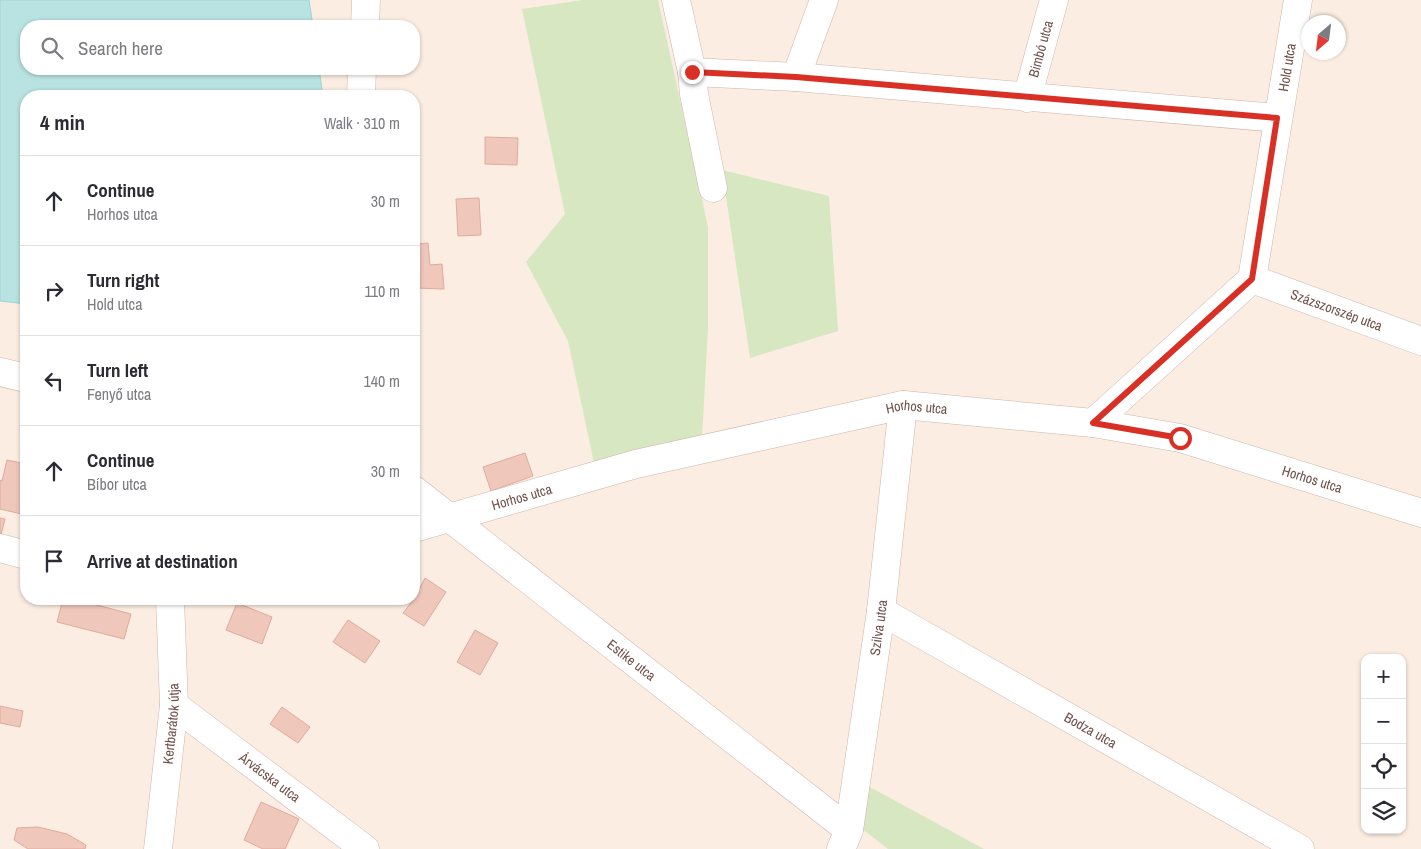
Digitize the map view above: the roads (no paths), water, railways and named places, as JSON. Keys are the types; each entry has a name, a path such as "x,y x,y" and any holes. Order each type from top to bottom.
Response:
{"street":[{"path":"365,20 366,0"},
{"path":"676,0 692,72 694,94 713,188"},
{"path":"796,77 824,0"},
{"name":"Bimbó utca","path":"1027,98 1054,0"},
{"name":"Hold utca","path":"1252,279 1277,118 1298,0"},
{"path":"692,72 796,77 1277,118"},
{"path":"361,90 362,75"},
{"path":"1093,423 1252,279"},
{"name":"Százszorszép utca","path":"1252,279 1421,341"},
{"path":"0,372 20,377"},
{"name":"Horhos utca","path":"420,526 636,464 903,405 1093,423 1180,438 1421,513"},
{"name":"Szilva utca","path":"845,840 881,611 903,405"},
{"name":"Estike utca","path":"420,495 845,840"},
{"name":"Kertbarátok útja","path":"158,849 174,705 174,605"},
{"name":"Bodza utca","path":"881,611 1300,849"},
{"name":"Árvácska utca","path":"174,705 365,849"}],"water":[{"path":"0,0 309,0 312,20 20,20 20,75 320,75 322,90 20,90 20,303 0,301"}]}
